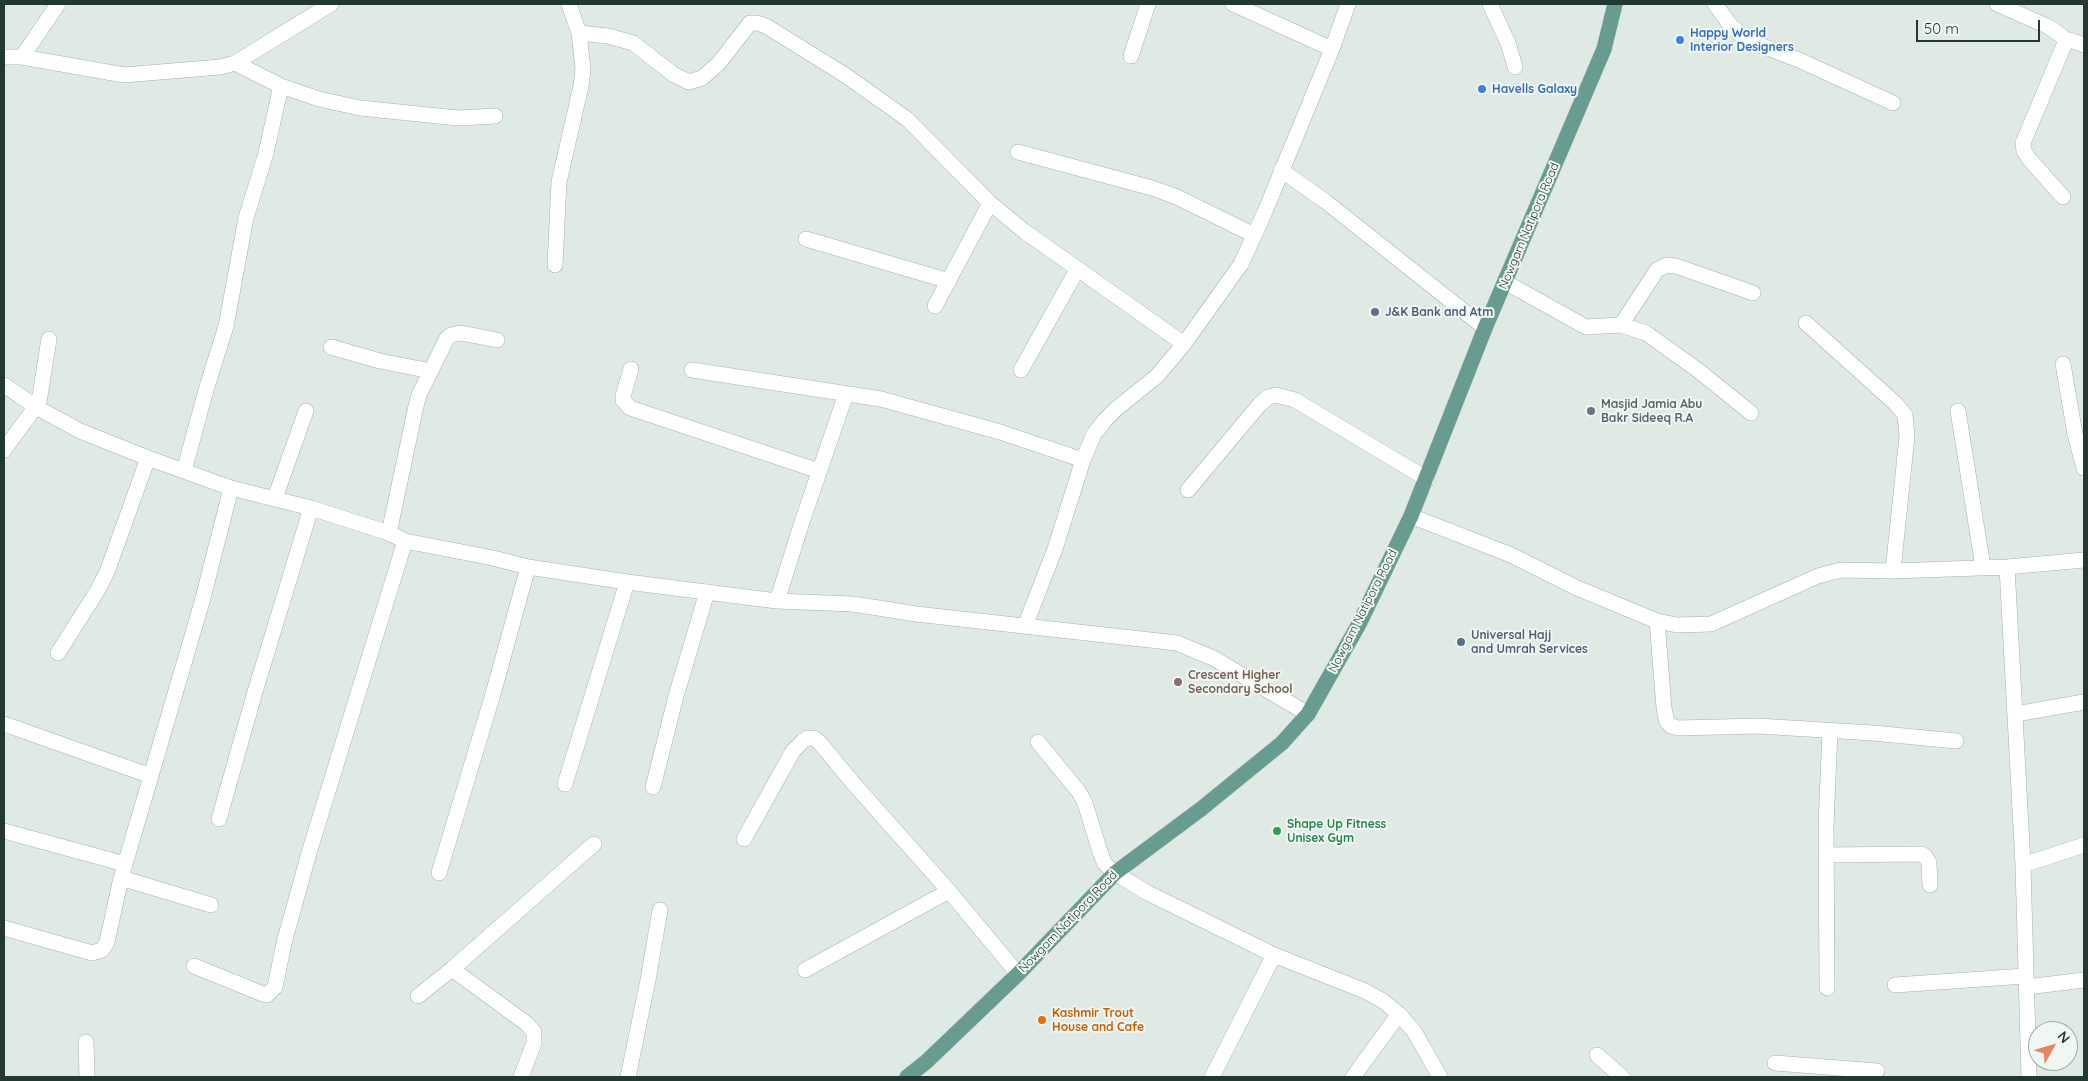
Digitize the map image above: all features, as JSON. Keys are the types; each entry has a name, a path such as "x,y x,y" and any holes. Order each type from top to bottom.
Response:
{"main road":[{"name":"Nowgam Natipora Road","path":"907,1077 926,1062 1018,974 1115,873 1201,809 1282,743 1308,714 1359,624 1427,479 1485,328 1604,49 1615,4"}],"street":[{"path":"22,57 58,4"},
{"path":"4,57 22,57 124,75 198,70 235,63 330,4"},
{"path":"555,265 559,182 581,86 583,69 579,33 569,4"},
{"path":"1130,56 1148,4"},
{"path":"1233,4 1250,7 1332,49"},
{"path":"1025,626 1055,549 1083,460 1094,434 1105,420 1157,376 1184,344 1241,264 1332,49 1348,4"},
{"path":"1490,4 1508,43 1514,67"},
{"path":"1716,4 1731,26 1747,40 1799,60 1893,104"},
{"path":"1997,4 2049,27 2067,42"},
{"path":"579,33 608,36 632,42 672,74 689,82 702,78 719,63 744,28 757,22 766,26 845,75 908,118 990,203 1077,270 1184,344"},
{"path":"2067,42 2075,41 2084,45"},
{"path":"2063,197 2030,160 2024,151 2023,143 2067,42"},
{"path":"235,63 281,86 360,108 458,118 495,116"},
{"path":"184,471 226,326 246,218 266,153 281,86"},
{"path":"1018,152 1152,188 1177,197 1254,235"},
{"path":"1281,170 1325,200 1485,328"},
{"path":"935,306 990,203"},
{"path":"806,240 949,281"},
{"path":"1621,326 1657,270 1667,265 1676,266 1753,293"},
{"path":"1021,370 1077,270"},
{"path":"1504,282 1586,328 1621,326 1646,333 1751,413"},
{"path":"1806,323 1896,404 1905,415 1907,436 1893,571"},
{"path":"389,533 416,406 447,338 461,333 497,340"},
{"path":"4,450 36,407 42,392 50,339"},
{"path":"331,347 380,361 431,371"},
{"path":"2063,364 2075,434 2084,468"},
{"path":"631,369 623,396 623,400 630,408 819,471"},
{"path":"692,370 881,399 1000,432 1083,460"},
{"path":"4,386 36,407 80,431 148,458 232,488 310,508 389,533 405,541 493,558 528,568 627,582 778,601 853,604 916,614 1177,643 1213,658 1308,714"},
{"path":"778,601 819,471 846,394"},
{"path":"1188,490 1260,404 1268,397 1276,395 1295,400 1427,479"},
{"path":"275,498 306,411"},
{"path":"1958,411 1983,567"},
{"path":"58,654 107,572 148,458"},
{"path":"4,928 92,953 102,950 107,942 123,871 202,602 232,488"},
{"path":"219,819 310,508"},
{"path":"1411,516 1511,555 1577,588 1657,621 1676,625 1711,624 1818,576 1842,570 1893,571 2007,567 2084,560"},
{"path":"194,966 263,994 267,995 275,987 284,943 309,853 405,541"},
{"path":"2007,567 2023,865 2029,1077"},
{"path":"439,873 494,694 528,568"},
{"path":"565,784 627,582"},
{"path":"653,787 676,696 707,592"},
{"path":"1657,621 1664,708 1667,722 1671,726 1678,728 1758,726 1956,741"},
{"path":"2016,714 2084,702"},
{"path":"4,724 151,776"},
{"path":"1828,988 1826,855 1830,731"},
{"path":"744,838 793,751 803,741 808,738 814,738 949,890 1018,974"},
{"path":"1038,742 1080,792 1101,855 1105,864 1115,873 1146,892 1274,955 1365,991 1383,1001 1399,1014 1414,1031 1440,1077"},
{"path":"4,831 123,871 211,905"},
{"path":"418,996 452,969 594,844"},
{"path":"2023,865 2084,845"},
{"path":"1826,855 1922,854 1929,863 1930,886"},
{"path":"804,970 949,890"},
{"path":"628,1077 660,910"},
{"path":"1212,1077 1274,955"},
{"path":"452,969 527,1024 534,1032 534,1043 520,1077"},
{"path":"1895,985 2084,980"},
{"path":"1353,1077 1399,1014"},
{"path":"86,1042 87,1077"},
{"path":"1597,1055 1622,1077"},
{"path":"1775,1063 1831,1073 1877,1071"}],"place":[{"name":"Happy World Interior Designers","path":"1680,40"},
{"name":"Havells Galaxy","path":"1482,89"},
{"name":"J&K Bank and Atm","path":"1375,312"},
{"name":"Masjid Jamia Abu Bakr Sideeq R.A","path":"1591,411"},
{"name":"Universal Hajj and Umrah Services","path":"1461,642"},
{"name":"Crescent Higher Secondary School","path":"1178,682"},
{"name":"Shape Up Fitness Unisex Gym","path":"1277,831"},
{"name":"Kashmir Trout House and Cafe","path":"1042,1020"}]}
